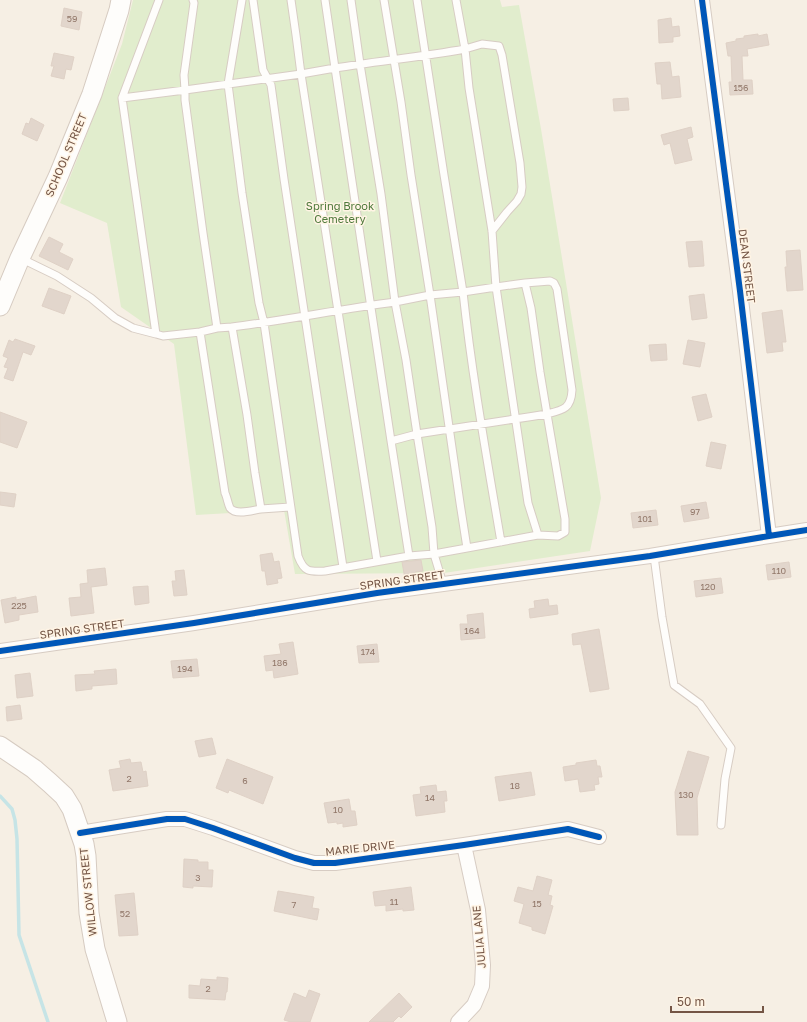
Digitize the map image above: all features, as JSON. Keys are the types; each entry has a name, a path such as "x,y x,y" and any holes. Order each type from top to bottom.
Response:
{"main road":[{"name":"SCHOOL STREET","path":"0,306 20,258 58,177 92,94 121,0"},
{"name":"WILLOW STREET","path":"0,746 34,769 64,796 72,809 86,856 89,913 92,934 98,961 117,1022"}],"street":[{"name":"DEAN STREET","path":"702,0 740,291 769,536"},
{"name":"SPRING STREET","path":"0,651 194,623 377,593 654,556 807,530"},
{"name":"MARIE DRIVE","path":"80,833 167,819 185,819 295,858 314,863 335,863 568,829 599,837"},
{"name":"JULIA LANE","path":"458,1022 474,1006 482,986 483,965 478,910 464,845"}],"lane":[{"path":"156,334 122,98 159,0"},
{"path":"193,0 194,3 184,75 184,90 217,328"},
{"path":"242,0 228,84 242,193 258,295 264,323 290,507 298,556 301,565 307,570 314,572 325,571 409,556 434,554 538,535 558,536 565,532 531,308 525,283"},
{"path":"253,0 263,70 270,85 343,567"},
{"path":"291,0 301,74 377,561"},
{"path":"325,0 362,253 409,556"},
{"path":"351,0 381,194 395,302 406,360 432,527 434,554 443,584"},
{"path":"384,0 430,295 467,548"},
{"path":"417,0 501,542"},
{"path":"456,0 465,49 470,95 492,231 496,287 515,419 528,503 538,535"},
{"path":"122,98 426,56 465,49 482,44 499,46 502,55 520,163 522,187 521,194 517,201 492,231"},
{"path":"20,258 57,276 91,298 115,318 133,328 163,336 264,323 430,295 525,283 550,281 554,283 558,289 572,390 572,398 568,406 562,410 547,414 417,434 391,440"},
{"path":"232,327 247,415 254,473 261,509"},
{"path":"200,332 225,493 230,508 235,512 241,512 290,507"},
{"path":"654,556 662,617 674,685 700,704 731,748 725,779 721,825"}],"green space":[{"name":"Spring Brook Cemetery","path":"133,0 500,0 502,7 519,5 541,129 601,498 590,551 444,573 295,574 284,510 196,515 174,344 121,307 107,223 60,203 122,44"}],"building":[{"path":"64,8 82,12 79,30 61,26"},
{"path":"671,18 672,27 679,26 680,36 673,37 673,42 659,43 658,20"},
{"path":"758,34 758,36 767,34 769,45 747,49 748,56 742,56 743,80 752,80 753,94 730,95 729,82 732,82 731,56 728,56 726,43 744,38 744,36"},
{"path":"54,53 74,57 71,70 66,69 64,79 51,76 54,66 51,66"},
{"path":"670,62 672,77 679,76 681,97 662,99 661,84 657,84 655,63"},
{"path":"628,98 629,110 614,111 613,99"},
{"path":"31,118 44,125 37,141 22,134 26,123 29,124"},
{"path":"691,127 693,137 687,139 692,160 675,164 670,143 664,145 661,135"},
{"path":"49,237 63,244 59,252 73,259 68,270 39,256"},
{"path":"702,241 704,266 689,267 686,242"},
{"path":"800,250 803,290 787,291 785,267 787,267 786,251"},
{"path":"49,288 71,296 64,314 42,306"},
{"path":"704,294 707,318 692,320 689,296"},
{"path":"782,310 786,342 782,342 783,351 767,353 762,313"},
{"path":"15,339 35,346 31,355 23,352 13,381 4,378 8,368 4,367 8,358 3,356 9,340 13,342"},
{"path":"688,340 705,343 700,367 683,364"},
{"path":"666,344 667,360 651,361 649,345"},
{"path":"706,394 712,417 698,421 692,397"},
{"path":"0,412 27,422 17,448 0,442"},
{"path":"711,442 726,445 721,469 706,466"},
{"path":"0,492 16,494 14,507 0,505"},
{"path":"706,502 709,518 684,522 681,506"},
{"path":"656,510 658,525 633,528 631,513"},
{"path":"272,553 274,562 279,561 282,578 277,579 278,583 267,585 265,571 262,571 260,555"},
{"path":"421,560 423,571 415,572 416,577 405,579 402,562"},
{"path":"789,562 791,577 768,580 766,565"},
{"path":"105,568 107,585 91,587 94,613 71,616 69,598 81,597 80,584 88,583 87,570"},
{"path":"184,570 187,595 174,596 172,581 176,581 175,571"},
{"path":"721,578 723,593 696,597 694,581"},
{"path":"148,586 149,603 135,605 133,587"},
{"path":"36,596 38,612 19,615 19,620 5,623 1,600 16,597 16,600"},
{"path":"548,599 549,606 557,605 558,614 530,618 529,609 535,608 534,601"},
{"path":"483,613 485,638 461,640 460,624 468,624 467,615"},
{"path":"599,629 609,689 590,692 581,644 573,645 572,634"},
{"path":"293,642 298,674 274,678 273,670 266,671 264,656 281,654 279,644"},
{"path":"377,644 379,662 359,663 357,646"},
{"path":"197,659 199,676 173,678 171,661"},
{"path":"116,669 117,684 92,686 92,689 76,691 75,675 95,674 94,671"},
{"path":"30,673 33,696 17,698 15,675"},
{"path":"20,705 22,719 7,721 6,707"},
{"path":"212,738 216,754 199,757 195,741"},
{"path":"688,751 709,757 697,798 698,835 677,835 675,792"},
{"path":"130,759 131,763 141,762 143,772 146,771 148,786 113,791 109,770 121,768 119,761"},
{"path":"227,759 273,777 263,804 229,790 228,793 216,788"},
{"path":"596,760 597,766 600,766 602,777 598,777 599,784 594,785 595,790 580,792 578,779 565,781 563,767 576,765 576,763"},
{"path":"531,772 535,795 499,801 495,777"},
{"path":"436,785 437,792 446,791 447,801 444,801 445,812 416,816 413,795 421,794 420,787"},
{"path":"349,799 351,811 355,811 357,825 343,827 343,823 328,823 324,803"},
{"path":"184,859 198,860 198,862 208,862 208,870 213,870 212,887 183,887"},
{"path":"537,876 552,880 548,895 552,896 550,905 553,906 545,934 532,930 532,927 519,923 524,904 514,901 518,887 533,891"},
{"path":"411,887 414,910 403,911 403,909 386,911 386,905 375,906 373,892"},
{"path":"278,891 314,897 312,908 319,909 317,920 274,911"},
{"path":"134,893 138,935 119,936 115,895"},
{"path":"217,977 228,978 225,1000 189,998 189,985 200,986 201,979 217,980"},
{"path":"309,990 320,994 310,1022 291,1022 284,1020 294,993 306,998"},
{"path":"399,993 412,1007 401,1018 399,1016 393,1022 369,1022"}],"waterway":[{"path":"0,796 12,809 15,820 17,839 19,935 48,1022"}],"cycle path":[{"path":"702,0 740,291 769,536"},
{"path":"0,651 194,623 377,593 650,556 807,530"},
{"path":"80,833 167,819 185,819 295,858 314,863 335,863 568,829 599,837"}]}
